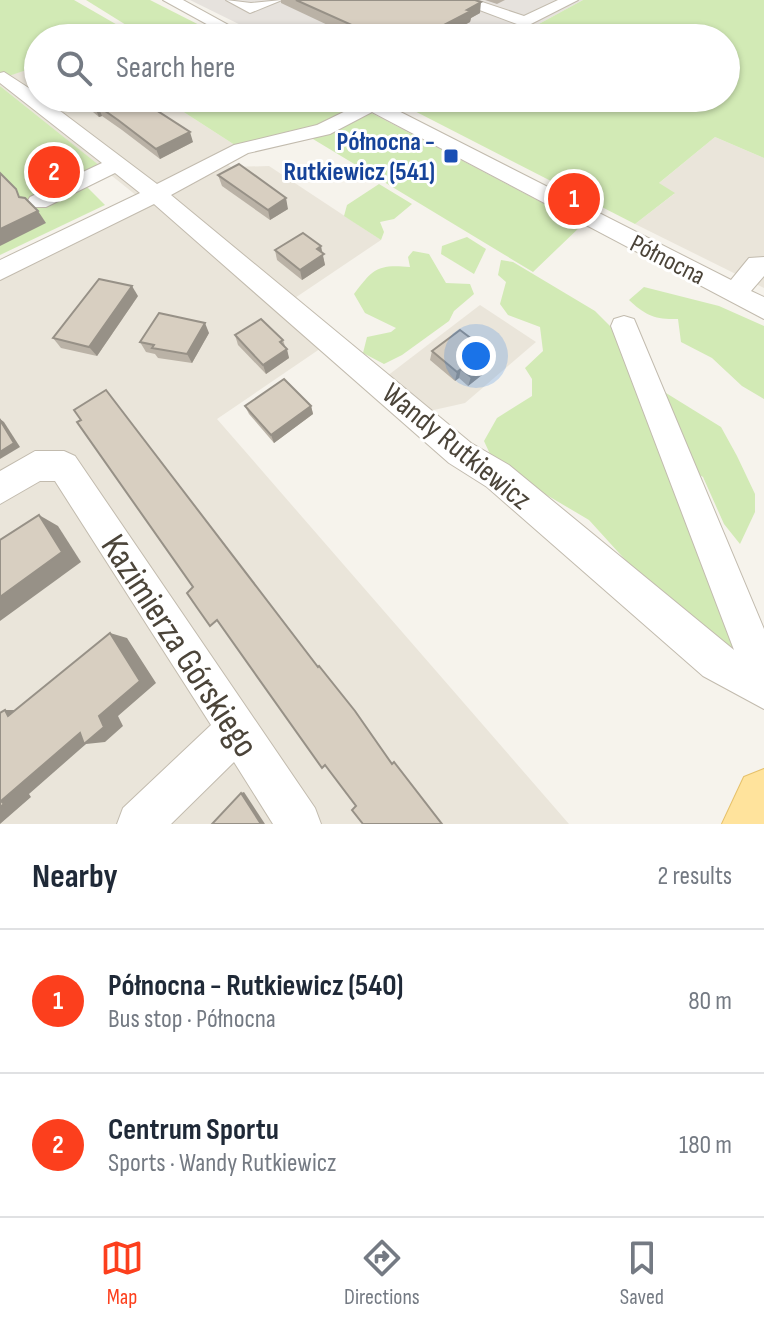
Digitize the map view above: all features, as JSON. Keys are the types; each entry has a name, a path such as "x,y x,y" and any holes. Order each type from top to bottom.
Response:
{"main road":[{"path":"750,824 764,797"}],"street":[{"path":"171,0 217,24"},
{"path":"234,0 250,8 274,0"},
{"path":"461,0 525,22 570,0"},
{"name":"Wandy Rutkiewicz","path":"4,77 24,92"},
{"name":"Wandy Rutkiewicz","path":"49,112 156,194 460,453 498,476 717,662 764,689"},
{"path":"0,271 241,149 333,126 352,112"},
{"name":"Północna","path":"385,112 764,309"},
{"path":"38,202 117,164"},
{"path":"734,294 758,264 764,267"},
{"path":"624,326 764,676"},
{"name":"Kazimierza Górskiego","path":"0,489 35,466 64,466 299,824"},
{"path":"139,824 237,729"}],"shaded area":[{"path":"190,0 583,0 539,24 239,24"},
{"path":"24,70 24,105 0,86 0,79"},
{"path":"32,112 184,112 241,149 222,160 231,167 269,166 381,240 286,304 330,342 217,419 569,824 0,824 0,271 142,200"},
{"path":"715,137 764,158 764,288 635,224 674,194 658,184"},
{"path":"480,305 536,342 465,403 425,412 378,383"}],"green space":[{"path":"0,0 74,0 116,24 24,24 24,71 0,79"},
{"path":"86,0 150,0 197,24 125,24"},
{"path":"583,0 764,0 764,158 715,137 659,183 675,193 635,224 417,112 740,112 740,24 539,24"},
{"path":"0,86 24,105 24,112 32,112 110,174 87,187 105,205 0,255"},
{"path":"184,112 370,112 583,224 533,272 303,133 241,149"},
{"path":"379,184 412,204 394,219 380,222 384,232 381,240 344,216 347,205"},
{"path":"467,237 486,249 474,274 441,254 442,246"},
{"path":"413,251 429,254 446,283 470,284 474,294 454,311 449,321 402,355 384,364 363,353 367,337 396,328 365,313 354,294 377,270 390,266 410,267 408,257"},
{"path":"501,260 513,262 595,311 620,336 743,662 649,586 589,520 528,484 490,454 484,441 497,418 532,396 532,379 525,368 543,351 540,327 508,315 500,304 506,282 498,275"},
{"path":"644,287 719,306 764,326 764,399 742,386 712,358 681,342 678,319 651,316 629,300"},
{"path":"666,393 721,427 737,456 755,494 755,512 740,544 724,524 703,477 689,469 669,421"}],"building":[{"path":"296,0 481,2 446,24 350,24"},
{"path":"107,112 159,112 190,132 156,149"},
{"path":"239,164 286,198 268,210 218,175"},
{"path":"0,173 16,189 19,197 25,198 38,211 0,229"},
{"path":"303,233 321,246 317,249 324,254 300,270 275,250"},
{"path":"99,279 132,286 89,347 53,338"},
{"path":"159,313 205,323 187,354 152,348 154,345 140,342"},
{"path":"261,319 283,340 280,342 287,349 263,365 235,335"},
{"path":"460,330 485,349 479,354 490,362 471,377 461,369 457,372 432,351"},
{"path":"284,379 311,406 271,435 245,406"},
{"path":"106,390 355,711 392,764 394,762 442,824 363,824 352,810 356,806 325,765 322,768 217,620 210,626 187,593 193,587 77,422 81,420 74,410"},
{"path":"0,420 14,443 0,452"},
{"path":"39,515 62,552 0,597 0,540"},
{"path":"110,633 140,681 99,716 104,727 84,744 80,733 1,801 4,804 0,807 0,713 5,710 8,716"},
{"path":"241,793 261,824 212,824"}],"place":[{"name":"Północna - Rutkiewicz (541)","path":"451,156"},
{"name":"Centrum Sportu","path":"54,172"},
{"name":"Północna - Rutkiewicz (540)","path":"574,199"}]}
